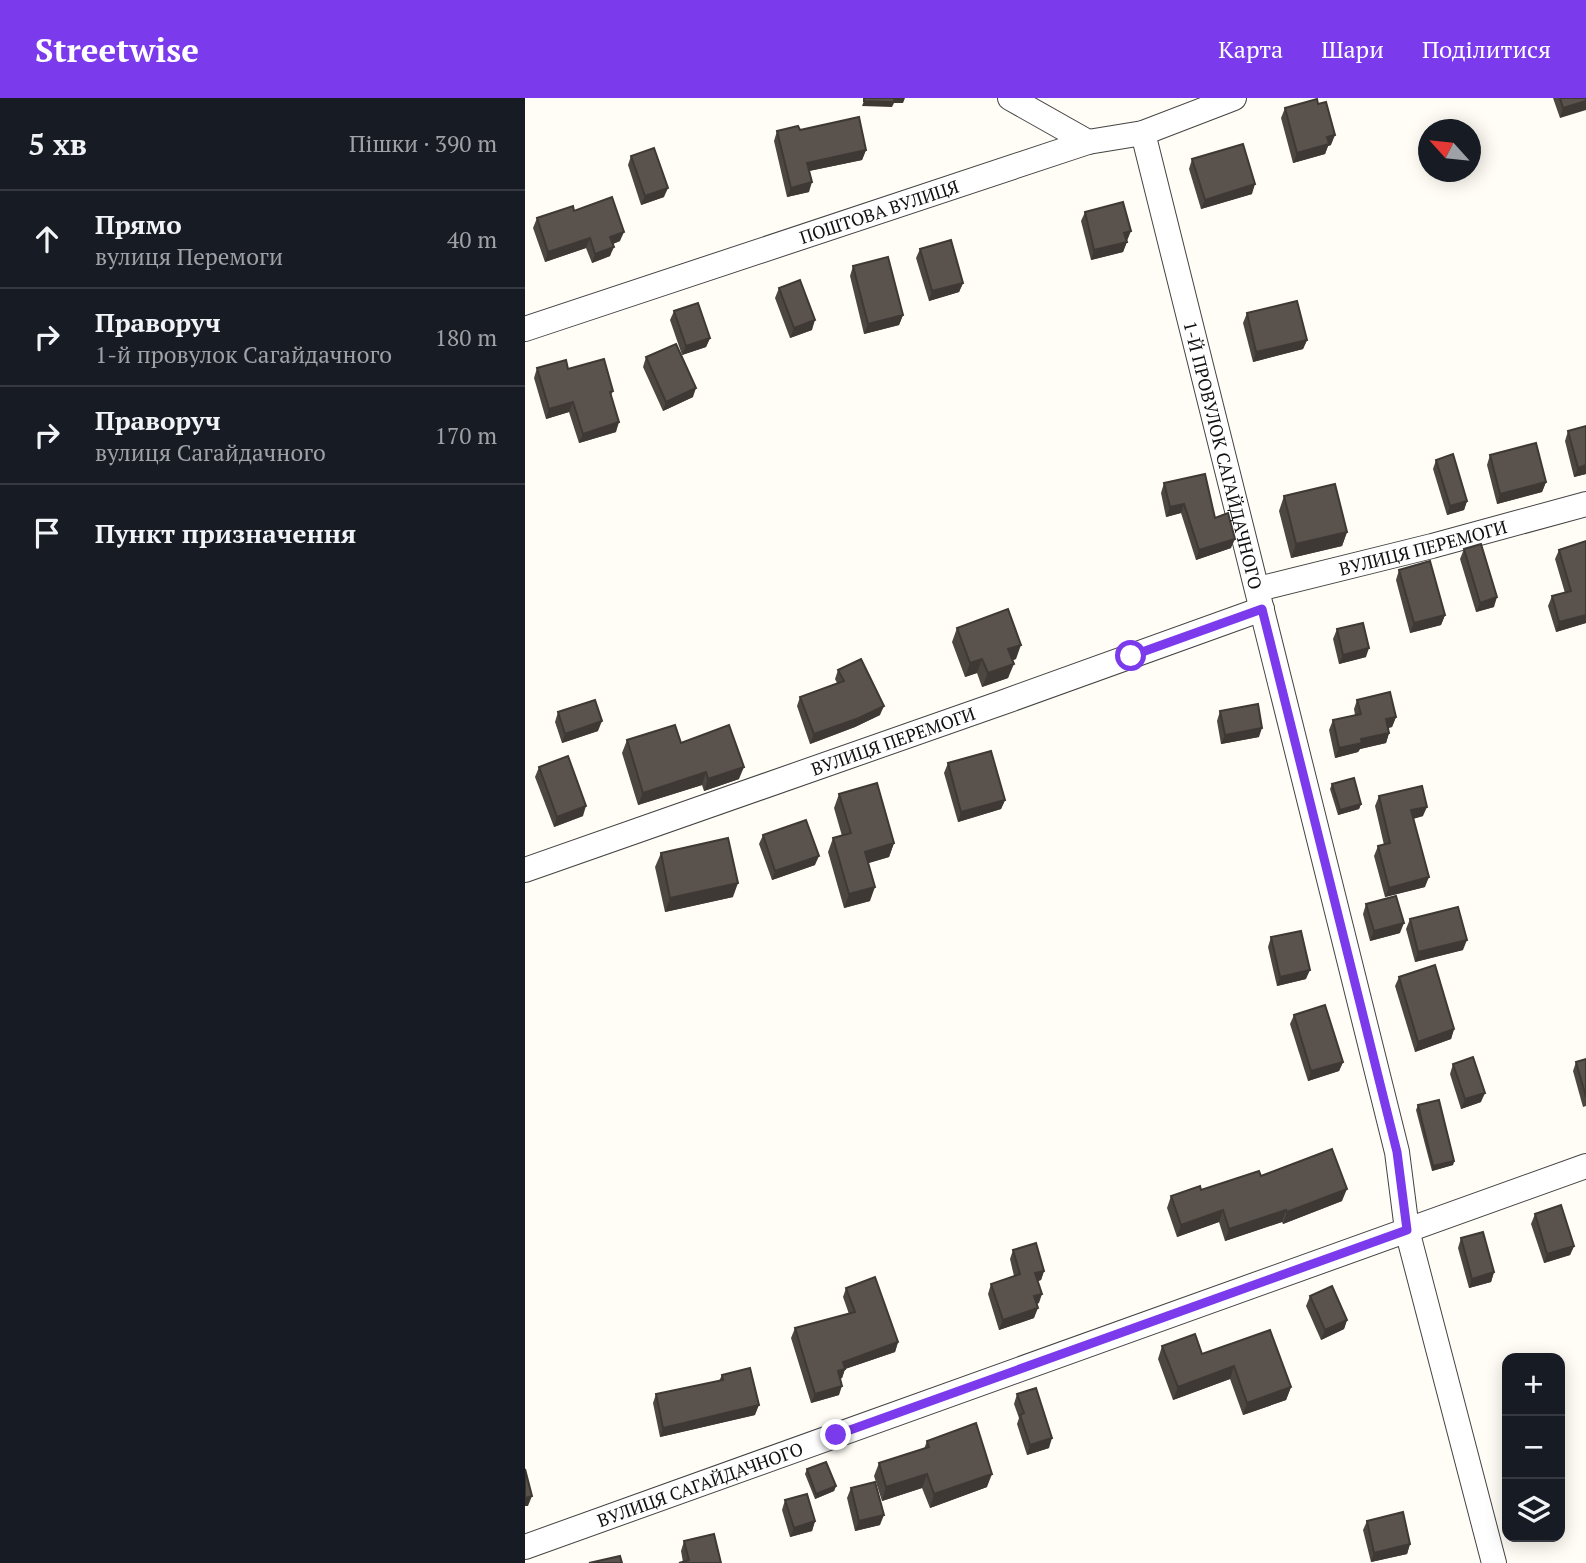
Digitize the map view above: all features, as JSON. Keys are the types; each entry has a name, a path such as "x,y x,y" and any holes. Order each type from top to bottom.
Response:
{"street":[{"path":"1010,98 1088,142"},
{"name":"ПОШТОВА ВУЛИЦЯ","path":"525,329 1088,142 1143,133 1234,98"},
{"name":"1-Й ПРОВУЛОК САГАЙДАЧНОГО","path":"1143,133 1397,1152 1407,1230 1494,1563"},
{"name":"ВУЛИЦЯ ПЕРЕМОГИ","path":"525,870 1001,703 1260,599 1432,546 1586,504"},
{"name":"ВУЛИЦЯ САГАЙДАЧНОГО","path":"525,1547 1586,1166"}],"building":[{"path":"864,98 894,98 894,102 864,101"},
{"path":"1560,98 1586,98 1586,101 1563,108"},
{"path":"1317,99 1318,104 1326,102 1335,135 1327,137 1329,144 1297,153 1285,108"},
{"path":"859,117 866,150 807,163 812,182 791,188 777,131 798,126 800,130"},
{"path":"1243,144 1255,184 1205,200 1192,159"},
{"path":"654,148 668,188 645,196 631,156"},
{"path":"612,197 624,232 610,237 614,247 595,254 590,238 548,252 537,218 573,206 574,211"},
{"path":"1123,202 1131,231 1124,233 1127,242 1094,250 1085,212"},
{"path":"951,240 963,283 932,291 920,249"},
{"path":"888,257 903,315 868,324 853,266"},
{"path":"800,280 815,320 794,328 779,288"},
{"path":"1297,301 1307,340 1256,352 1247,313"},
{"path":"698,303 710,338 686,346 674,311"},
{"path":"676,344 696,388 666,402 646,357"},
{"path":"604,359 619,422 583,434 573,402 549,409 537,368 566,360 568,369"},
{"path":"1586,426 1586,465 1578,468 1568,431"},
{"path":"1536,443 1546,482 1500,494 1490,455"},
{"path":"1453,454 1467,501 1450,506 1436,460"},
{"path":"1205,474 1215,518 1228,513 1235,539 1199,550 1184,504 1170,507 1164,483"},
{"path":"1335,484 1347,532 1296,544 1284,496"},
{"path":"1586,541 1586,615 1559,622 1552,596 1571,591 1559,550"},
{"path":"1481,544 1497,597 1480,603 1464,549"},
{"path":"1430,561 1445,615 1414,623 1399,570"},
{"path":"1008,609 1021,645 1008,649 1014,664 988,673 982,659 970,663 957,628"},
{"path":"1363,623 1369,648 1343,655 1337,629"},
{"path":"861,659 884,706 814,734 800,697 844,681 838,670"},
{"path":"1390,692 1396,717 1386,719 1389,733 1361,739 1362,743 1339,748 1333,720 1361,714 1357,700"},
{"path":"595,700 602,721 565,734 558,712"},
{"path":"1258,704 1262,728 1225,735 1220,711"},
{"path":"675,725 681,743 729,725 744,767 708,779 706,772 643,793 627,740"},
{"path":"991,751 1005,800 961,812 948,763"},
{"path":"568,756 586,806 557,817 539,767"},
{"path":"1354,778 1361,804 1340,810 1332,784"},
{"path":"877,783 894,843 865,852 875,887 849,894 833,838 851,833 839,794"},
{"path":"1422,786 1427,807 1411,810 1429,877 1389,888 1378,846 1390,843 1379,796"},
{"path":"806,820 819,856 775,871 763,835"},
{"path":"728,838 738,883 670,898 661,853"},
{"path":"1396,896 1404,923 1374,931 1366,904"},
{"path":"1458,907 1467,940 1418,952 1410,919"},
{"path":"1301,931 1310,970 1280,977 1271,937"},
{"path":"1435,965 1454,1029 1418,1042 1399,977"},
{"path":"1325,1005 1343,1062 1311,1071 1294,1015"},
{"path":"1473,1057 1485,1093 1465,1099 1453,1064"},
{"path":"1586,1059 1586,1097 1576,1062"},
{"path":"1439,1100 1454,1161 1433,1166 1418,1105"},
{"path":"1332,1149 1347,1189 1287,1212 1286,1210 1229,1229 1223,1210 1181,1225 1171,1196 1200,1186 1201,1190 1259,1171 1261,1176"},
{"path":"1561,1205 1574,1246 1547,1254 1535,1214"},
{"path":"1483,1232 1494,1272 1472,1279 1461,1238"},
{"path":"1036,1243 1044,1271 1035,1273 1042,1294 1034,1296 1038,1308 1003,1320 991,1284 1020,1274 1013,1250"},
{"path":"875,1277 898,1342 843,1362 845,1369 838,1371 842,1386 815,1394 795,1328 855,1312 846,1288"},
{"path":"1332,1286 1347,1320 1325,1330 1310,1296"},
{"path":"1270,1330 1291,1387 1247,1403 1234,1366 1178,1387 1162,1346 1195,1334 1202,1354"},
{"path":"750,1368 759,1405 663,1428 656,1394 723,1380 722,1375"},
{"path":"1036,1388 1052,1438 1030,1445 1020,1415 1024,1413 1017,1394"},
{"path":"976,1423 992,1474 934,1494 927,1474 886,1487 879,1463 929,1447 927,1441"},
{"path":"826,1462 836,1486 816,1494 807,1469"},
{"path":"525,1469 532,1496 525,1498"},
{"path":"875,1482 884,1515 859,1521 851,1488"},
{"path":"807,1494 815,1521 794,1528 785,1500"},
{"path":"1403,1512 1410,1544 1374,1553 1367,1521"},
{"path":"714,1534 721,1563 679,1563 689,1560 684,1541"},
{"path":"620,1556 622,1563 589,1563"}],"route":[{"path":"836,1435 1407,1230 1397,1152 1262,609 1131,656"}]}
